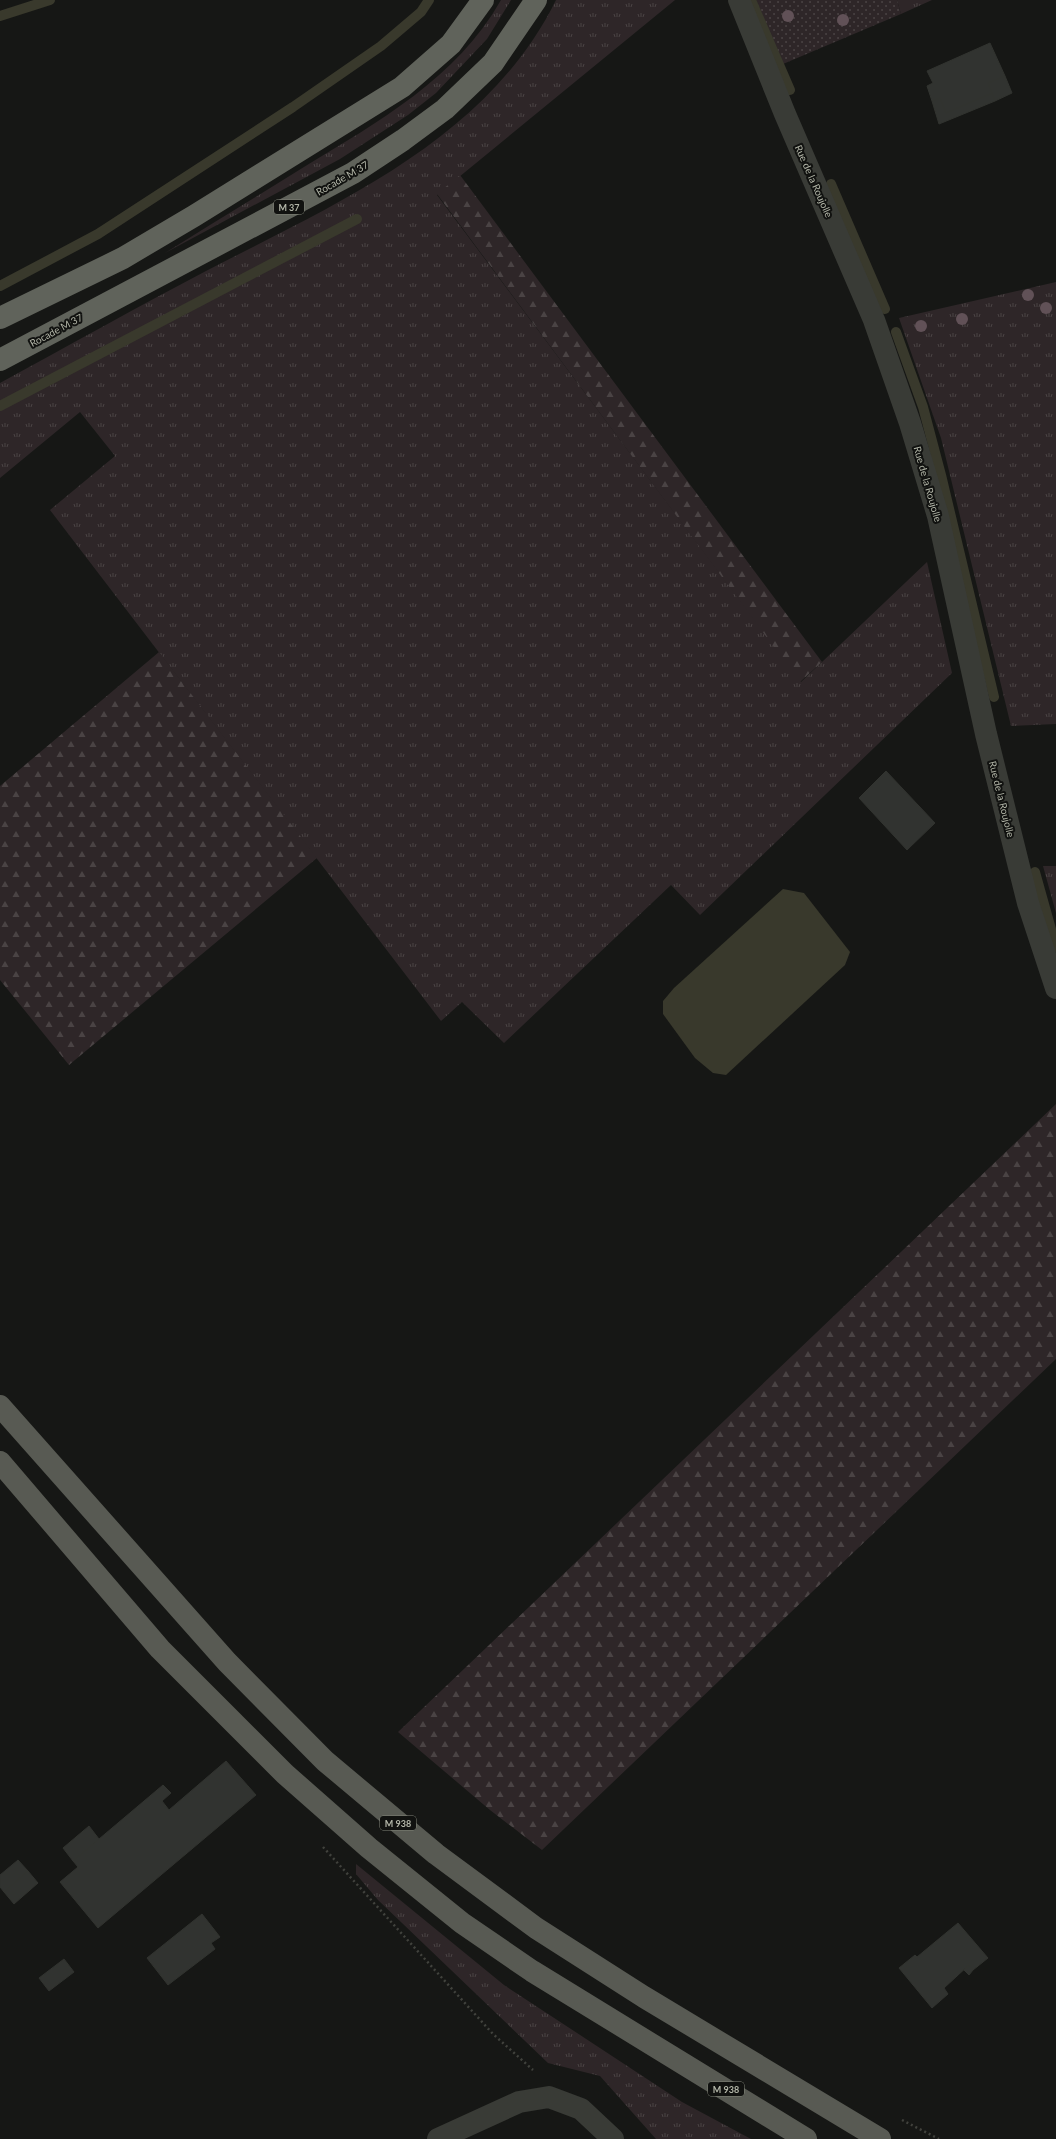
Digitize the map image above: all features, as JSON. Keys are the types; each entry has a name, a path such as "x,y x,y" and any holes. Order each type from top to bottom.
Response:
{"highway":[{"path":"0,318 123,258 221,200 402,87 451,44 484,0"},
{"name":"Rocade M 37","path":"0,360 353,173 445,109 493,63 536,0"}],"main road":[{"name":"M 938","path":"0,1406 227,1662 325,1761 436,1854 536,1928 644,1997 880,2139"},
{"name":"M 938","path":"0,1462 160,1649 285,1774 369,1848 462,1923 532,1971 806,2139"}],"street":[{"name":"Rue de la Roujolle","path":"739,0 784,114 874,320 910,423 938,516 986,734 1028,903 1056,988"},
{"path":"438,2139 519,2102 549,2097 581,2109 613,2139"}],"path":[{"path":"896,2116 939,2139"}],"green space":[{"path":"501,0 511,0 487,39 436,93 408,115 340,159 165,253 360,133 414,96 462,53 483,28"},
{"path":"556,0 675,0 437,195 801,682 927,562 952,673 700,915 671,885 504,1043 462,1002 441,1021 50,510 115,456 80,412 0,478 0,383 180,285 306,220 356,192 404,162 449,129 491,92 527,49"},
{"path":"756,0 897,0 901,14 783,64"},
{"path":"897,0 932,0 901,14"},
{"path":"460,175 822,662 800,682 437,194"},
{"path":"1056,282 1056,724 1011,726 941,438 899,318"},
{"path":"159,652 317,858 69,1065 0,980 0,786"},
{"path":"1043,866 1056,866 1056,913"},
{"path":"1056,1104 1056,1359 542,1850 490,1810 398,1732"},
{"path":"356,1864 504,1985 682,2102 751,2139 656,2139 600,2076 548,2063 378,1900 356,1874"}],"shaded area":[{"path":"783,889 804,893 850,952 845,965 726,1075 713,1073 695,1058 663,1014 663,1001 674,988"}],"building":[{"path":"990,43 1005,76 988,83 992,93 946,113 940,98 932,101 927,86 933,83 927,71"},
{"path":"1005,76 1012,93 995,101 988,83"},
{"path":"992,93 995,101 939,124 932,101 940,98 946,113"},
{"path":"886,771 935,823 907,850 859,798"},
{"path":"226,1761 256,1795 98,1928 60,1882 78,1867 73,1861 163,1785 171,1793 162,1801 169,1810"},
{"path":"89,1826 99,1839 73,1861 63,1848"},
{"path":"18,1860 28,1871 4,1892 0,1887 0,1875"},
{"path":"28,1871 38,1883 14,1904 4,1892"},
{"path":"202,1914 220,1937 211,1943 215,1949 168,1985 147,1958"},
{"path":"958,1923 988,1958 973,1970 969,1965 944,1988 948,1994 932,2008 899,1968 915,1955 917,1957"},
{"path":"64,1959 74,1972 49,1991 39,1978"},
{"path":"969,1965 973,1970 969,1975 964,1970"}],"waterway":[{"path":"0,16 50,0"},
{"path":"0,286 98,234 293,107 381,46 421,12 429,0"},
{"path":"751,0 790,90"},
{"path":"831,184 885,309"},
{"path":"0,406 357,219"},
{"path":"896,332 923,407 941,475 994,697"},
{"path":"1035,872 1056,947"}]}
